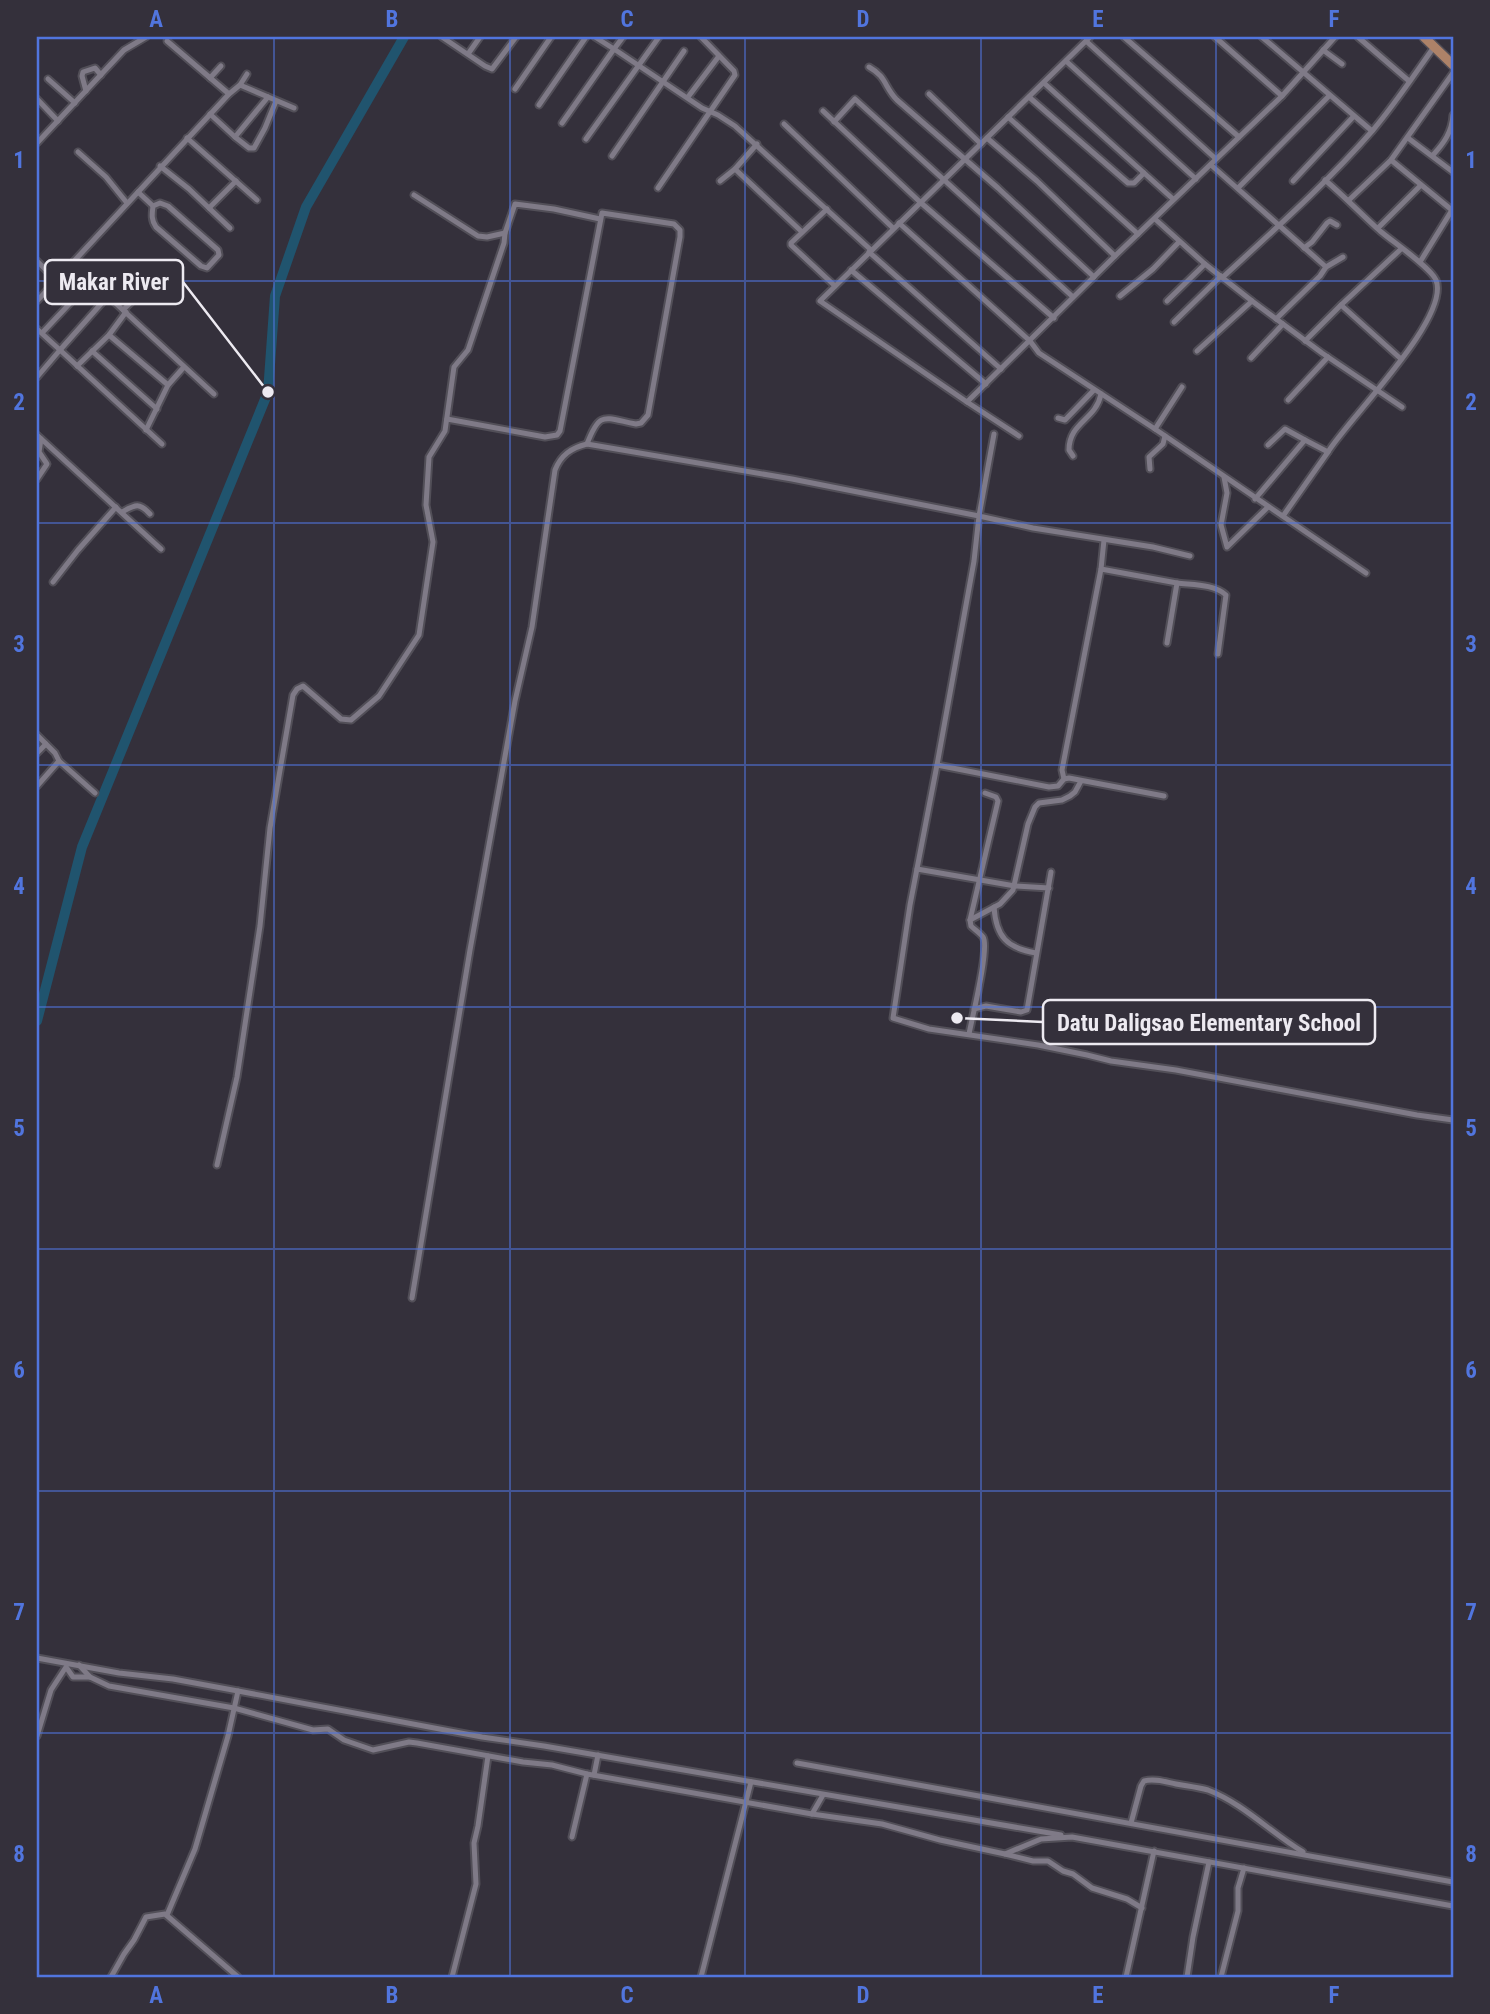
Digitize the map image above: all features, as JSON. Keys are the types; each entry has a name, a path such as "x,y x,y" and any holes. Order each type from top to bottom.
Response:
{"main road":[{"path":"1429,40 1453,65"}],"street":[{"path":"37,143 124,50 146,37"},
{"path":"442,37 492,69 516,37"},
{"path":"468,54 480,37"},
{"path":"515,89 551,37"},
{"path":"538,105 586,37"},
{"path":"595,37 662,82 731,123 1001,369"},
{"path":"562,122 623,37"},
{"path":"586,139 659,37"},
{"path":"658,188 736,75 701,37"},
{"path":"1125,37 1239,137"},
{"path":"1215,37 1282,96"},
{"path":"1262,37 1372,131"},
{"path":"967,402 1282,96 1335,37"},
{"path":"1358,37 1409,81"},
{"path":"1019,436 820,301 1088,39 1216,159"},
{"path":"1174,322 1279,225 1372,131 1409,81 1429,40"},
{"path":"167,41 229,94"},
{"path":"1323,50 1342,64"},
{"path":"612,156 684,51"},
{"path":"688,97 719,56"},
{"path":"1066,61 1196,178"},
{"path":"210,78 220,66"},
{"path":"869,67 882,75 887,89 897,100 1094,277"},
{"path":"86,91 82,73 95,68 101,75"},
{"path":"37,301 160,166 240,85 247,74"},
{"path":"1349,200 1391,160 1453,74"},
{"path":"48,79 75,103"},
{"path":"1044,83 1174,200"},
{"path":"240,85 294,108"},
{"path":"929,94 981,144"},
{"path":"1238,188 1329,96"},
{"path":"235,137 268,97"},
{"path":"1029,97 1128,183 1134,183 1144,173"},
{"path":"834,122 855,99 1073,297"},
{"path":"210,114 249,148 254,148 276,100"},
{"path":"39,102 58,121"},
{"path":"37,110 39,102"},
{"path":"823,111 920,202 1054,318"},
{"path":"1433,155 1447,138 1453,115"},
{"path":"1293,181 1354,116"},
{"path":"1008,117 1138,234"},
{"path":"784,124 893,228"},
{"path":"187,138 257,200"},
{"path":"987,138 1037,181 1115,256"},
{"path":"1408,138 1453,172"},
{"path":"720,181 757,145"},
{"path":"78,152 106,177 127,203"},
{"path":"1391,160 1453,211 1420,262"},
{"path":"1211,165 1326,267"},
{"path":"160,166 190,189 230,228"},
{"path":"735,169 802,231"},
{"path":"1283,516 1335,441 1401,359 1426,323 1437,298 1435,278 1420,262 1401,249 1325,180"},
{"path":"209,208 236,181"},
{"path":"1378,228 1421,185"},
{"path":"138,192 153,206"},
{"path":"414,195 478,236 505,233"},
{"path":"160,203 168,206 216,248 218,258 207,268 201,266 156,227 152,216 153,206 160,203"},
{"path":"217,1165 237,1077 260,926 268,841 293,695 303,686 341,719 351,720 379,696 418,635 433,542 426,505 429,457 442,437 454,367 468,350 515,205 554,209 600,219"},
{"path":"827,209 802,231 791,246 835,286"},
{"path":"447,419 545,437 559,433 602,213 674,224 681,232 648,415 641,423 636,424 599,420 587,444"},
{"path":"1155,219 1252,301 1402,407"},
{"path":"1304,248 1327,223 1330,221 1338,225"},
{"path":"899,223 1030,341 1039,353 1366,573"},
{"path":"1120,296 1153,269 1179,242"},
{"path":"1305,341 1401,249"},
{"path":"1276,319 1326,267 1343,257"},
{"path":"37,261 56,280"},
{"path":"72,264 214,394"},
{"path":"1167,302 1205,264"},
{"path":"851,270 986,384"},
{"path":"78,366 109,335 125,311 165,271 175,272"},
{"path":"91,281 39,331 162,444"},
{"path":"37,377 108,296"},
{"path":"1197,351 1252,301"},
{"path":"1341,305 1401,359"},
{"path":"1251,358 1283,324"},
{"path":"109,335 168,386"},
{"path":"92,351 157,409"},
{"path":"1288,400 1328,357"},
{"path":"146,430 168,386 184,367"},
{"path":"1155,429 1182,387"},
{"path":"1058,418 1065,420 1094,390"},
{"path":"1073,456 1069,450 1070,438 1078,425 1098,408 1101,394"},
{"path":"1268,445 1285,429 1328,452"},
{"path":"994,434 893,1018 920,1027 1075,1052 1111,1062 1176,1070 1453,1120"},
{"path":"1150,469 1149,457 1162,446 1165,436"},
{"path":"39,437 55,462"},
{"path":"39,437 38,450 116,507 161,549"},
{"path":"1255,499 1305,440"},
{"path":"412,1298 470,950 515,701 532,627 555,470 563,455 577,446 587,444 792,479 1033,528 1190,556"},
{"path":"37,480 55,462"},
{"path":"1224,477 1227,494 1221,524 1227,547 1268,507"},
{"path":"122,512 141,505 150,514"},
{"path":"53,582 116,507"},
{"path":"1064,779 1062,770 1101,569 1104,540"},
{"path":"1101,569 1211,587 1225,593 1219,654"},
{"path":"1167,643 1177,583"},
{"path":"37,735 59,761 95,793"},
{"path":"37,753 46,744"},
{"path":"37,786 59,761"},
{"path":"937,765 1049,787 1058,786 1064,779"},
{"path":"1064,779 1164,796"},
{"path":"970,920 1006,900 1014,886 1028,824 1035,807 1039,803 1062,800 1070,796 1081,780"},
{"path":"969,1034 985,954 984,938 971,926 970,920 998,801 996,797 985,793"},
{"path":"917,869 1014,886 1049,888"},
{"path":"974,1009 986,1006 1025,1012 1051,872"},
{"path":"994,907 1001,935 1013,947 1036,953"},
{"path":"984,938 991,934 1001,935"},
{"path":"37,1658 66,1665 238,1690 482,1737 974,1819 1453,1906"},
{"path":"66,1665 73,1677 90,1677"},
{"path":"37,1736 51,1690 66,1665"},
{"path":"79,1665 90,1677 109,1686 234,1708 313,1730 332,1730 344,1740 373,1750 410,1742 552,1765 587,1774 882,1824 1028,1860 1048,1861 1092,1888 1119,1896 1142,1908"},
{"path":"167,1915 195,1849 228,1736 238,1690"},
{"path":"594,1775 598,1755"},
{"path":"452,1977 476,1884 474,1843 488,1756"},
{"path":"797,1763 1453,1882"},
{"path":"572,1837 587,1774"},
{"path":"1131,1823 1144,1781 1150,1779 1206,1789 1235,1803 1309,1856"},
{"path":"701,1977 751,1782"},
{"path":"812,1814 824,1795"},
{"path":"1005,1854 1041,1839 1072,1837"},
{"path":"1126,1977 1154,1851"},
{"path":"1187,1977 1209,1862"},
{"path":"1221,1977 1238,1911 1238,1888 1244,1868"},
{"path":"111,1977 146,1917 167,1915 238,1977"}],"waterway":[{"path":"37,1021 82,847 268,392 275,296 306,207 404,37"}],"place":[{"name":"Makar River","path":"268,392"},
{"name":"Datu Daligsao Elementary School","path":"957,1018"}]}
